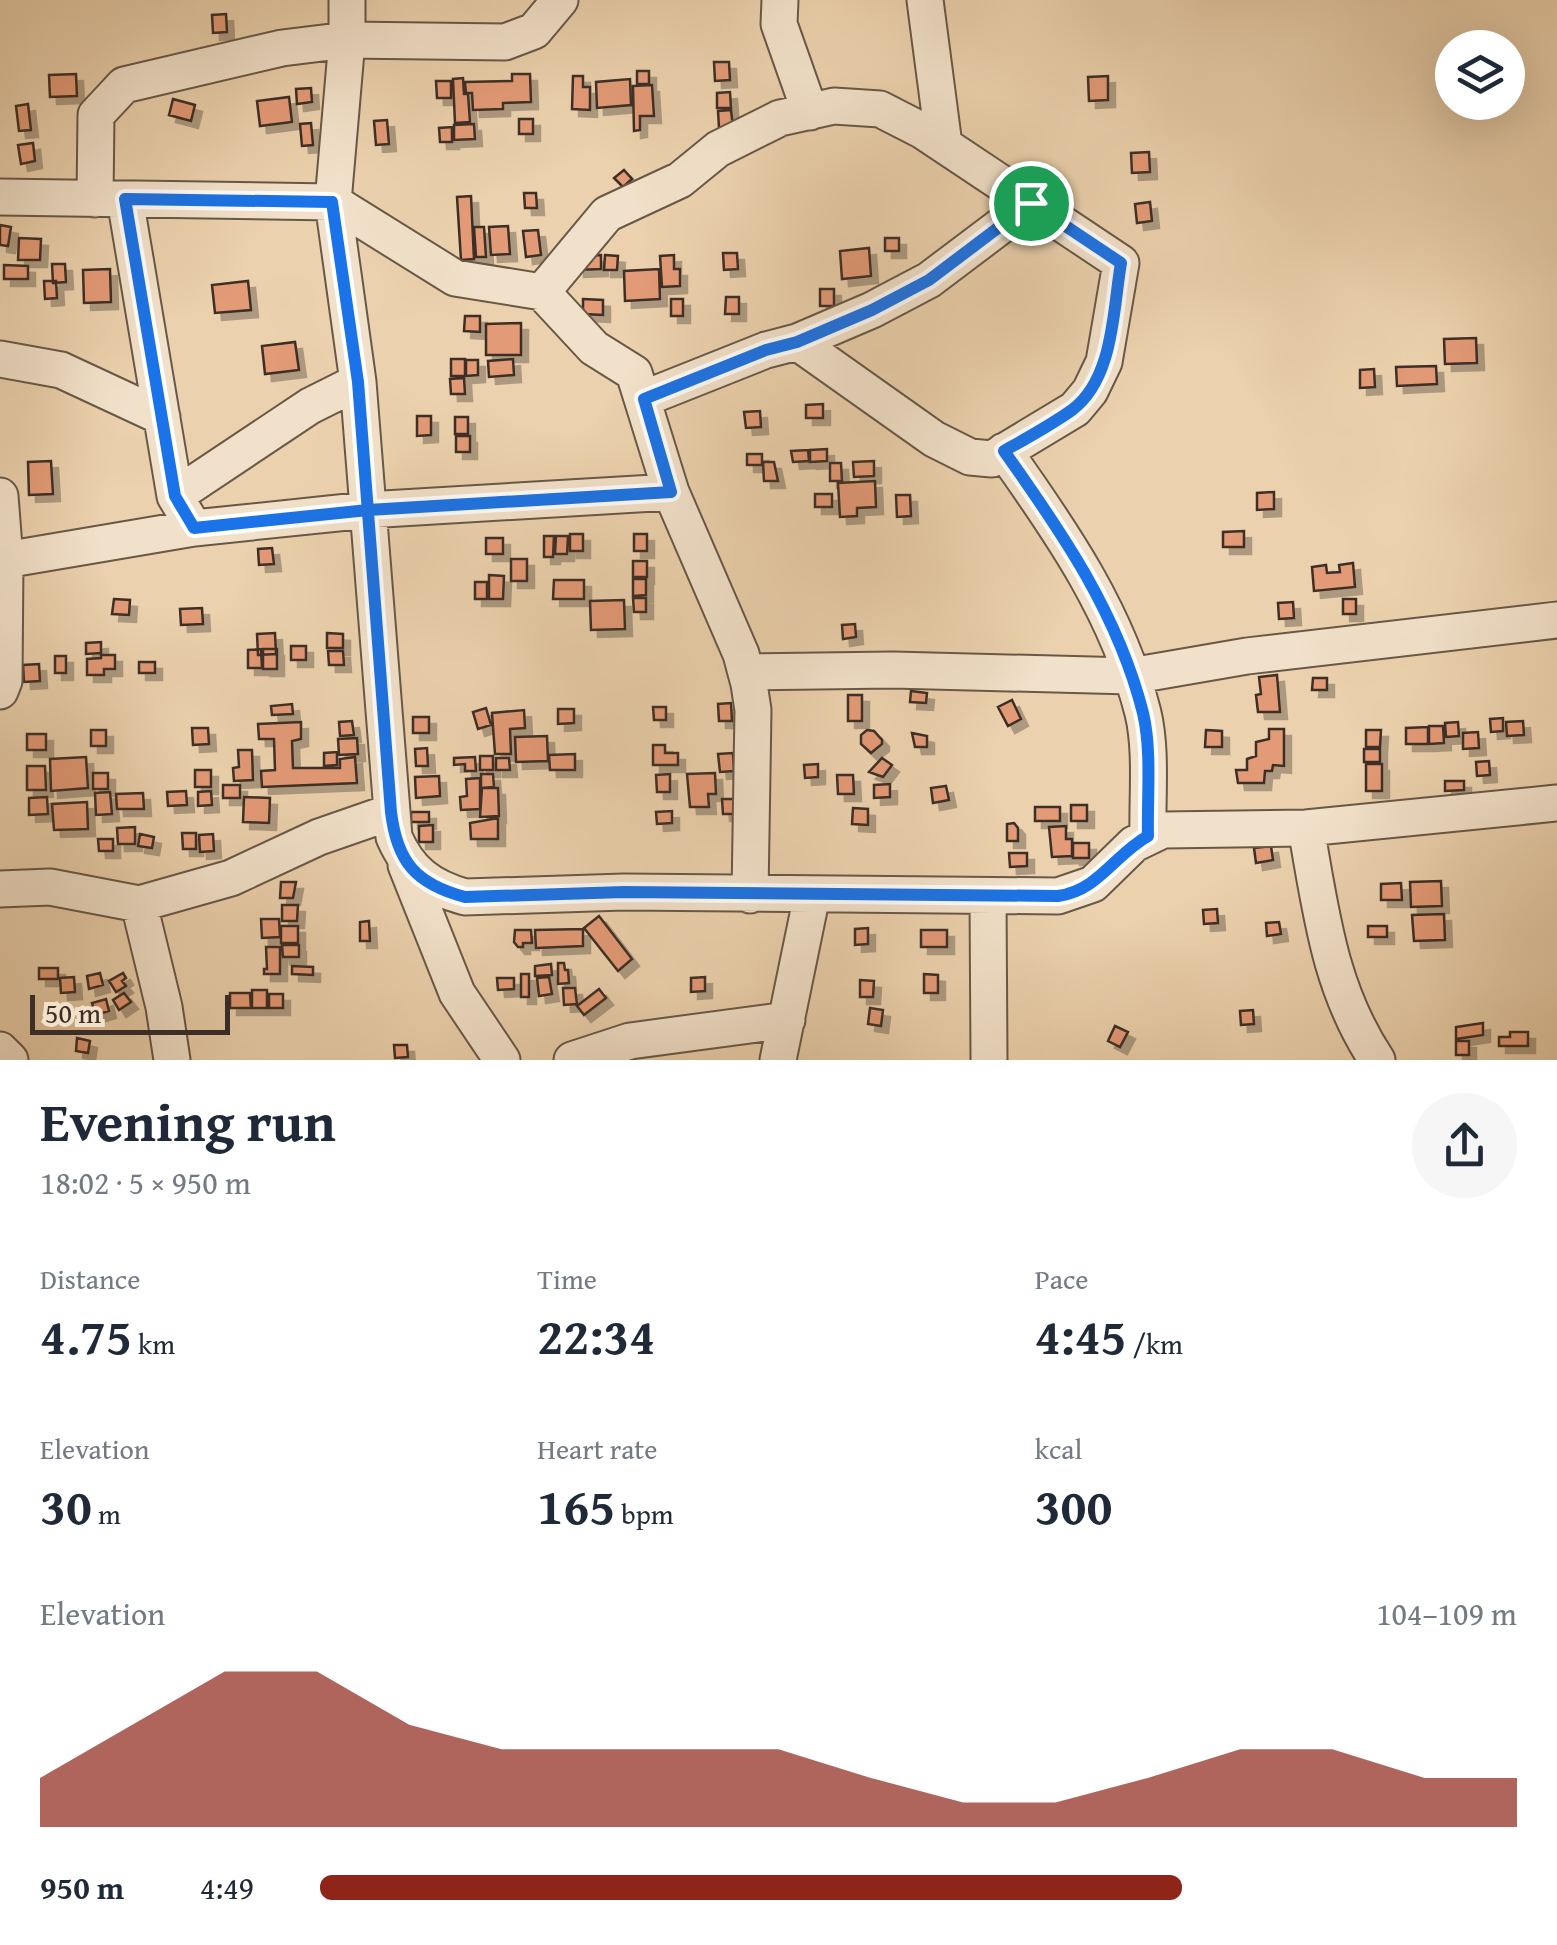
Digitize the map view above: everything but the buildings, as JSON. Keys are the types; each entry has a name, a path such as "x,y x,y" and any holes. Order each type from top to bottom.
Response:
{"street":[{"path":"347,0 332,202 358,382 394,836 457,992 502,1060"},
{"path":"194,528 175,496 162,418 110,199 96,114 124,84 282,48 347,40 506,42 534,31 560,0"},
{"path":"780,0 779,24 810,112"},
{"path":"925,0 944,145"},
{"path":"542,292 607,214 680,180 718,149 780,118 834,106 880,109 944,145 1121,263 1104,362 1090,391 1074,408 992,459 970,456 934,438 797,342"},
{"path":"0,198 332,202 455,278 542,292 594,348 634,373 671,492 746,672 753,710 750,895"},
{"path":"644,399 872,310 929,280 1031,203"},
{"path":"0,359 61,370 162,418"},
{"path":"175,496 310,406 358,382"},
{"path":"1004,451 1073,549 1106,609 1144,716 1148,836"},
{"path":"5,560 194,528 368,510 671,492"},
{"path":"0,496 5,560 4,681 0,691"},
{"path":"746,672 893,670 1130,676 1247,656 1557,620"},
{"path":"404,859 420,878 441,891 465,897 624,892 1058,896 1082,890 1134,844 1178,827 1306,828 1557,804"},
{"path":"0,888 50,887 139,904 231,878 319,836 391,812"},
{"path":"1306,828 1330,960 1360,1035 1377,1060"},
{"path":"778,1060 812,895"},
{"path":"988,896 989,1060"},
{"path":"139,904 164,1007 172,1060"},
{"path":"572,1060 630,1040 787,1020"},
{"path":"0,1050 10,1060"}],"route":[{"path":"1031,203 929,280 872,310 644,399 671,492 368,510 194,528 175,496 125,199 332,202 358,382 368,510 391,812 394,836 404,859 420,878 441,891 465,897 624,892 1058,896 1093,884 1134,844 1148,836 1144,716 1106,609 1073,549 1004,451 1074,408 1090,391 1104,362 1121,263 1031,203"}]}
